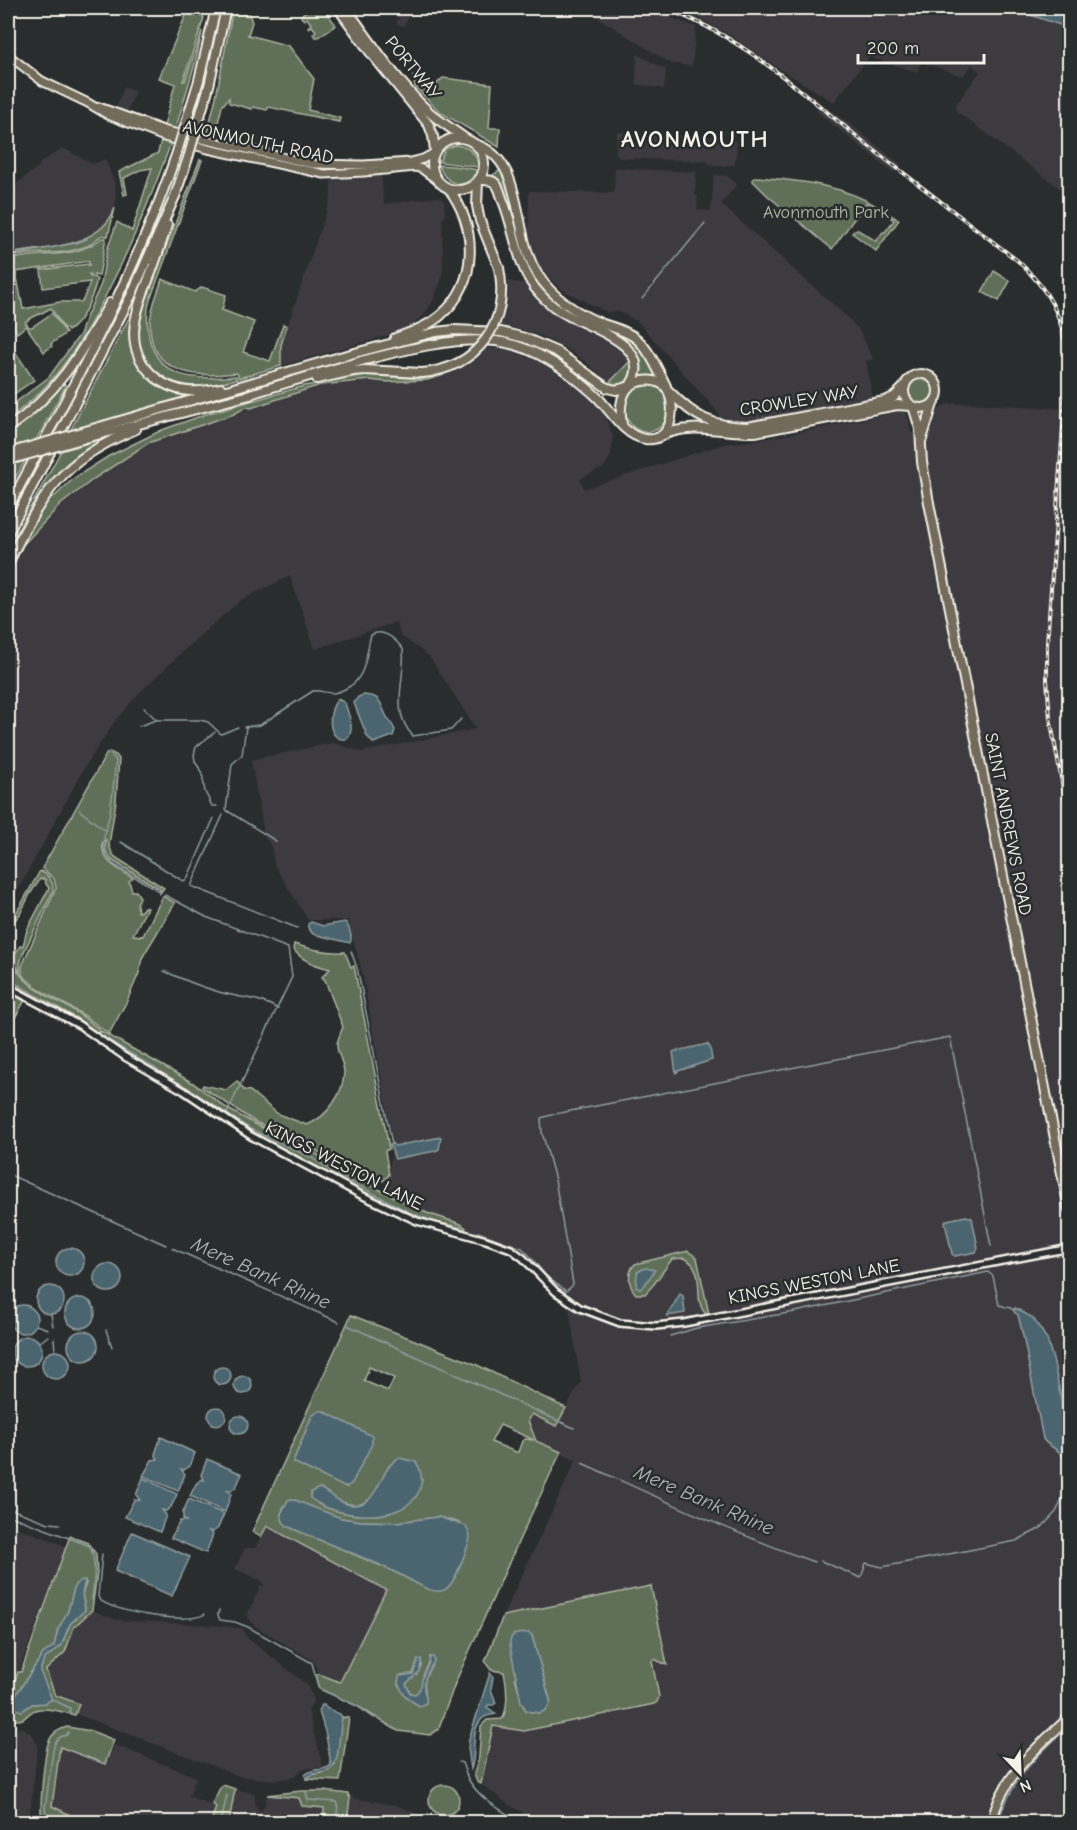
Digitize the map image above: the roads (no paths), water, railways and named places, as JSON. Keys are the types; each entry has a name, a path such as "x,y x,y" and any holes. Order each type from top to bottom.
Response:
{"highway":[{"path":"8,508 107,321 162,195 199,80 216,8"},
{"path":"226,8 209,86 189,155 134,321 135,344 148,371 161,382 183,391 206,391 267,378"},
{"name":"PORTWAY","path":"338,8 429,125 435,152"},
{"name":"PORTWAY","path":"346,8 379,53 419,101 433,115 466,139"},
{"path":"82,436 183,413 390,354 452,342 495,341 522,348 560,367 585,385 631,434 644,439 654,439 662,435 667,430 672,415 668,389 639,341 628,333 593,320 574,309 544,284 527,254 513,190 503,166 492,152 466,139 454,138 438,147 432,168 437,180 449,189 461,206 469,233 471,256 459,294 438,318 404,335 343,357"},
{"path":"247,395 353,371 422,374 439,371 469,357 483,343 490,333 500,308 502,289 499,268 480,220 477,206 484,160 475,144"},
{"path":"449,189 465,190 479,181 489,180 497,186 508,212 522,265 539,294 567,315 609,334 629,352 637,373 624,394 621,405 622,424"},
{"path":"8,533 131,296 176,194"},
{"path":"8,428 39,404 68,372 137,254"},
{"path":"8,457 267,378 436,333 469,330 501,332 525,338 557,352 607,388 616,390 642,381 654,381 668,389"},
{"path":"916,375 925,375 932,378 939,390 933,404 922,408 913,406 905,397 905,386 916,375"},
{"name":"CROWLEY WAY","path":"668,389 686,408 704,420 747,427 885,401 894,397 905,386"},
{"name":"SAINT ANDREWS ROAD","path":"921,440 933,404"},
{"name":"CROWLEY WAY","path":"662,435 683,428 755,432 897,405 913,406"},
{"name":"SAINT ANDREWS ROAD","path":"913,406 921,440 927,493 1070,1214"},
{"path":"8,563 34,510 46,493 74,464 95,449 118,437 183,413"},
{"path":"8,497 43,442"},
{"path":"992,1822 999,1798 1015,1772 1036,1748 1070,1717"}],"main road":[{"path":"8,55 42,81 109,112"},
{"name":"AVONMOUTH ROAD","path":"109,112 166,131 313,164 399,163 421,160 435,152"},
{"name":"AVONMOUTH ROAD","path":"109,112 164,137 312,172 334,174 415,167 422,169 437,180"}],"street":[{"name":"KINGS WESTON LANE","path":"8,987 79,1025 125,1057 184,1091 251,1136 406,1216 431,1226 511,1249 562,1296 580,1308 621,1323 656,1326 684,1323 1070,1248"}],"water":[{"path":"1010,8 1069,8 1069,28"},
{"path":"363,695 380,701 395,730 393,736 373,743 367,736 354,703 358,697"},
{"path":"338,699 345,703 350,721 351,731 347,739 335,736 330,724 332,710"},
{"path":"311,922 323,926 345,922 350,932 350,943 313,934 308,928"},
{"path":"707,1044 710,1047 712,1060 676,1073 673,1052"},
{"path":"441,1137 439,1149 435,1151 395,1159 390,1145 395,1146"},
{"path":"966,1216 972,1218 978,1248 976,1252 955,1256 952,1254 945,1222"},
{"path":"70,1248 80,1252 84,1262 80,1272 70,1276 60,1272 56,1262 60,1252"},
{"path":"108,1264 118,1268 122,1278 118,1288 108,1292 98,1288 94,1278 98,1268"},
{"path":"645,1268 655,1270 640,1289 636,1287 637,1272"},
{"path":"50,1286 60,1290 64,1300 60,1310 50,1314 40,1310 36,1300 40,1290"},
{"path":"680,1294 683,1296 685,1313 667,1316"},
{"path":"80,1298 86,1299 94,1307 94,1319 86,1327 80,1328 74,1327 66,1319 65,1313 66,1307 74,1299"},
{"path":"23,1305 33,1309 37,1319 33,1329 23,1333 13,1329 9,1319 13,1309"},
{"path":"1015,1308 1033,1318 1047,1339 1069,1439 1069,1477 1063,1456 1043,1439 1024,1340 1018,1315 1014,1312"},
{"path":"83,1331 89,1332 97,1340 97,1352 89,1360 83,1361 77,1360 69,1352 68,1346 69,1340 77,1332"},
{"path":"27,1336 37,1341 42,1351 37,1361 27,1366 17,1361 12,1351 17,1341"},
{"path":"56,1351 66,1355 70,1365 66,1375 56,1379 46,1375 42,1365 46,1355"},
{"path":"222,1367 228,1370 231,1376 228,1382 222,1385 216,1382 213,1376 216,1370"},
{"path":"243,1376 249,1379 252,1385 249,1391 243,1394 237,1391 234,1385 237,1379"},
{"path":"217,1407 225,1412 226,1416 221,1424 217,1425 209,1420 208,1416 213,1408"},
{"path":"319,1411 372,1436 372,1444 352,1483 348,1486 342,1486 293,1462 312,1416"},
{"path":"239,1416 245,1419 248,1425 245,1431 239,1434 233,1431 230,1425 233,1419"},
{"path":"161,1437 195,1453 190,1466 184,1470 181,1469 185,1474 178,1491 143,1476 152,1460 158,1459 155,1454"},
{"path":"399,1458 416,1462 422,1478 420,1489 412,1501 400,1509 386,1514 352,1514 336,1511 310,1498 311,1492 319,1488 347,1504 358,1505 366,1502 392,1463"},
{"path":"207,1459 242,1474 236,1487 231,1491 227,1490 231,1494 225,1512 190,1496 196,1484 201,1479 204,1480 201,1475"},
{"path":"143,1478 177,1494 171,1507 166,1511 162,1510 166,1515 160,1532 125,1517 134,1500 140,1500 136,1495"},
{"path":"189,1499 224,1514 218,1528 213,1532 209,1531 213,1535 206,1553 171,1538 180,1521 186,1521 183,1519 183,1512"},
{"path":"292,1499 341,1518 361,1521 398,1522 438,1517 466,1526 470,1536 469,1542 452,1582 444,1590 431,1590 380,1565 287,1526 281,1514 288,1500"},
{"path":"132,1532 190,1557 172,1596 115,1571"},
{"path":"85,1580 82,1594 85,1610 70,1624 61,1646 44,1659 40,1671 51,1700 32,1704 22,1711 13,1708 12,1701 43,1654 54,1646 58,1630 68,1611 75,1585"},
{"path":"529,1633 532,1636 550,1700 546,1710 540,1713 527,1711 521,1702 510,1641 513,1635"},
{"path":"430,1657 433,1657 434,1661 424,1681 426,1703 420,1706 404,1694 399,1676 413,1674 418,1660 421,1659 419,1672 406,1684 410,1693 415,1694 421,1686"},
{"path":"490,1673 493,1677 491,1689 496,1703 487,1707 496,1714 485,1717 476,1729 471,1769 469,1739"},
{"path":"322,1705 342,1717 337,1755 328,1771 313,1774 306,1779 305,1775 308,1773 331,1765 319,1711"}],"waterway":[{"path":"642,299 705,223"},
{"path":"8,256 87,239"},
{"path":"244,727 260,725 313,691 335,693 352,685 358,679 364,666 371,635 376,633 393,638 403,649 400,706 406,726 413,736 451,730 461,719"},
{"path":"144,708 157,720 200,720 208,722 221,734 238,727"},
{"path":"139,726 156,720"},
{"path":"246,727 242,755 232,764 226,810 276,841"},
{"path":"215,732 196,747 194,755 202,773 205,792 212,806 217,806"},
{"path":"111,755 116,760 111,806 104,839 105,853 113,864 159,891"},
{"path":"79,810 105,830"},
{"path":"223,815 191,886 297,928"},
{"path":"121,842 183,881 187,879 214,818"},
{"path":"165,895 206,917 288,948 292,977 227,1113"},
{"path":"351,951 357,968 392,1144"},
{"path":"164,971 203,987 259,1001 278,1009"},
{"path":"8,979 98,1034"},
{"path":"100,1035 250,1129 312,1158 338,1175 411,1213 438,1223 462,1227"},
{"path":"478,1232 522,1248 546,1276 566,1291 573,1284 555,1180 542,1132 541,1118 950,1037 991,1246"},
{"name":"Mere Bank Rhine","path":"8,1174 166,1245"},
{"name":"Mere Bank Rhine","path":"172,1248 339,1322"},
{"path":"670,1336 697,1328 795,1312 988,1272 993,1276 999,1305 1014,1310"},
{"path":"51,1314 53,1326"},
{"path":"36,1325 48,1329"},
{"name":"Mere Bank Rhine","path":"347,1325 574,1428"},
{"path":"106,1330 112,1347"},
{"path":"39,1343 48,1336"},
{"path":"54,1339 55,1350"},
{"name":"Mere Bank Rhine","path":"582,1463 726,1528 814,1562"},
{"path":"821,1561 861,1578 866,1563 882,1567 1016,1541 1041,1528 1056,1512 1070,1478"},
{"path":"8,1508 49,1523 60,1524"},
{"path":"8,1515 90,1546 94,1566 92,1600"},
{"path":"102,1554 98,1596 106,1604 168,1618 197,1617 205,1614"},
{"path":"219,1610 220,1620 248,1627 312,1663 318,1687 357,1706 374,1718"},
{"path":"51,1699 70,1708 70,1712"},
{"path":"999,1818 1012,1790 1028,1767 1070,1726"},
{"path":"53,1822 45,1809 53,1751 57,1740 67,1735 68,1732"},
{"path":"459,1762 462,1763 469,1780 480,1794 520,1822"},
{"path":"306,1792 308,1800 337,1802 336,1822"},
{"path":"221,1822 227,1795"}],"railway":[{"path":"663,8 719,33 794,85 866,144 1018,261 1038,282 1053,305 1066,344 1068,359 1047,643 1047,680 1050,718 1070,826"}],"district":[{"name":"AVONMOUTH","path":"695,139"}],"park label":[{"name":"Avonmouth Park","path":"826,212"}]}
